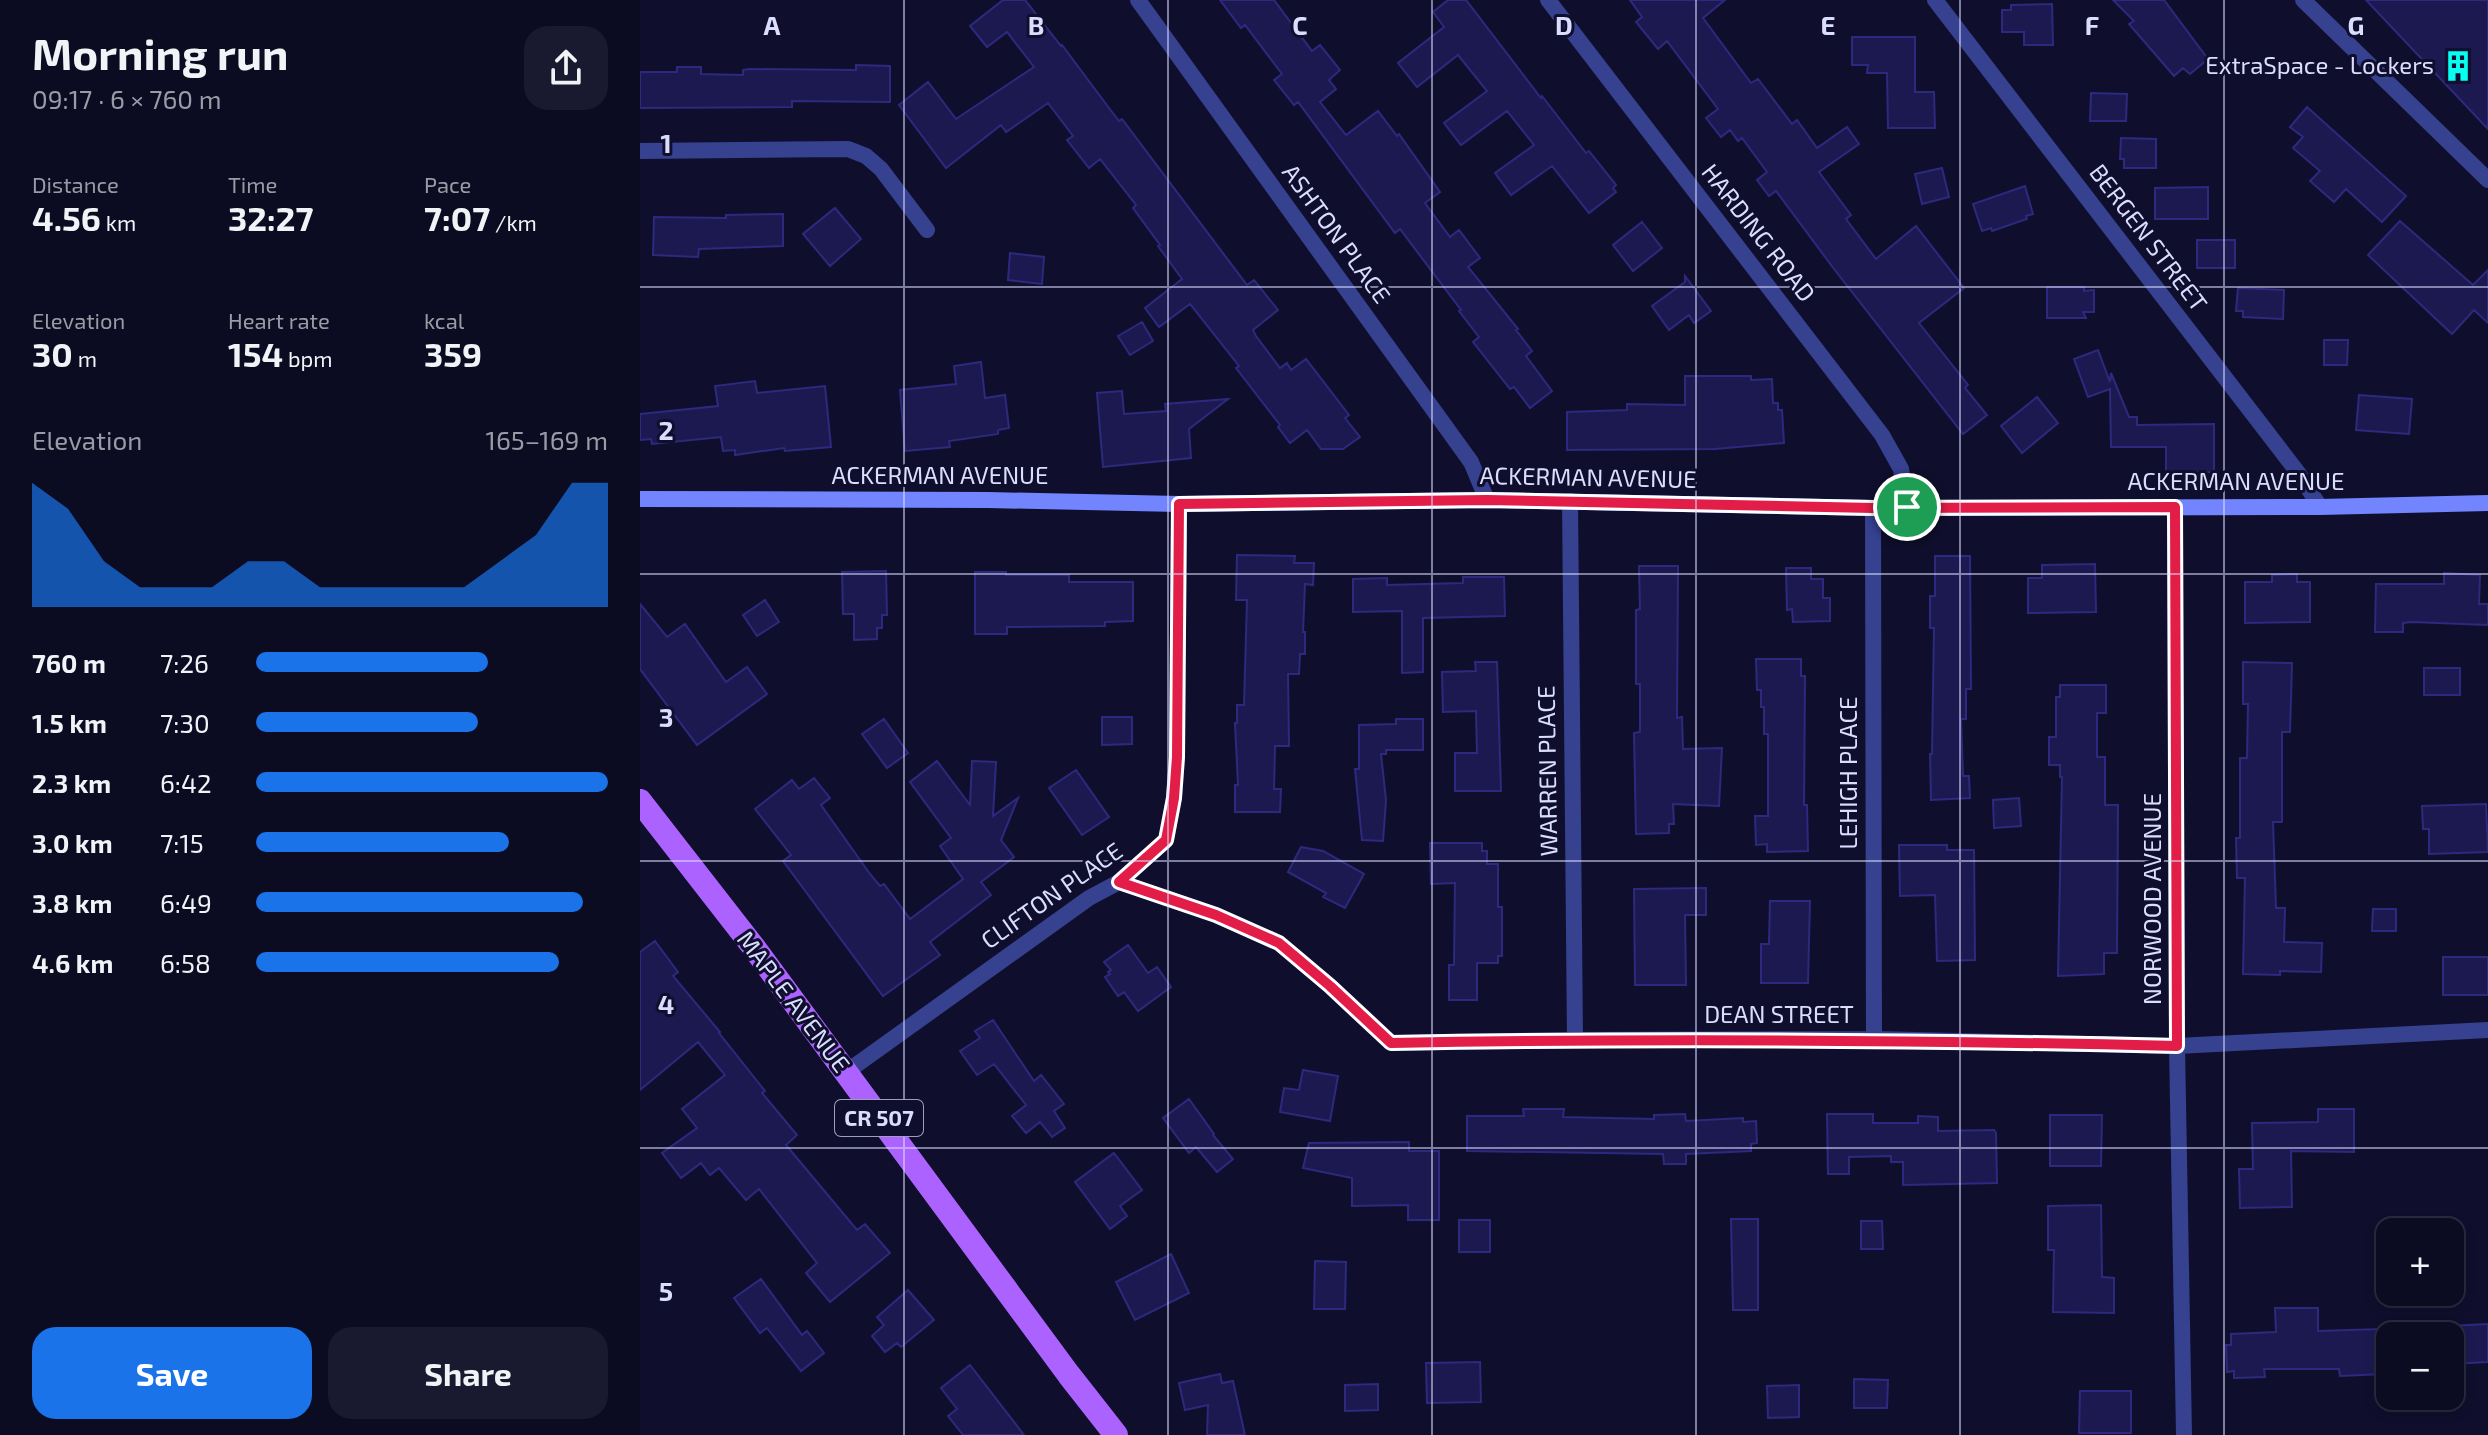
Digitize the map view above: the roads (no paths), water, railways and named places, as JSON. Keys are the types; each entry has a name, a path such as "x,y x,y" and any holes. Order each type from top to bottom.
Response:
{"main road":[{"name":"MAPLE AVENUE","path":"640,801 752,945 1116,1435"}],"street":[{"name":"ASHTON PLACE","path":"1138,0 1471,462 1487,500"},
{"name":"HARDING ROAD","path":"1548,0 1882,435 1901,469 1907,507"},
{"name":"BERGEN STREET","path":"1935,0 2299,474 2320,507"},
{"path":"2303,0 2488,180"},
{"path":"640,151 848,149 866,156 881,169 927,230"},
{"name":"ACKERMAN AVENUE","path":"640,499 1179,504 1487,500 1873,508 2320,507 2488,503"},
{"name":"WARREN PLACE","path":"1570,501 1575,1040"},
{"name":"CLIFTON PLACE","path":"845,1073 1089,898 1119,882 1166,840 1174,798 1177,757 1179,504"},
{"name":"NORWOOD AVENUE","path":"2175,507 2177,1046 2184,1435"},
{"name":"LEHIGH PLACE","path":"1873,508 1874,1039"},
{"name":"DEAN STREET","path":"1119,882 1216,915 1279,943 1391,1043 1874,1039 2177,1046 2488,1030"}],"place":[{"name":"ExtraSpace - Lockers","path":"2458,66"}]}
